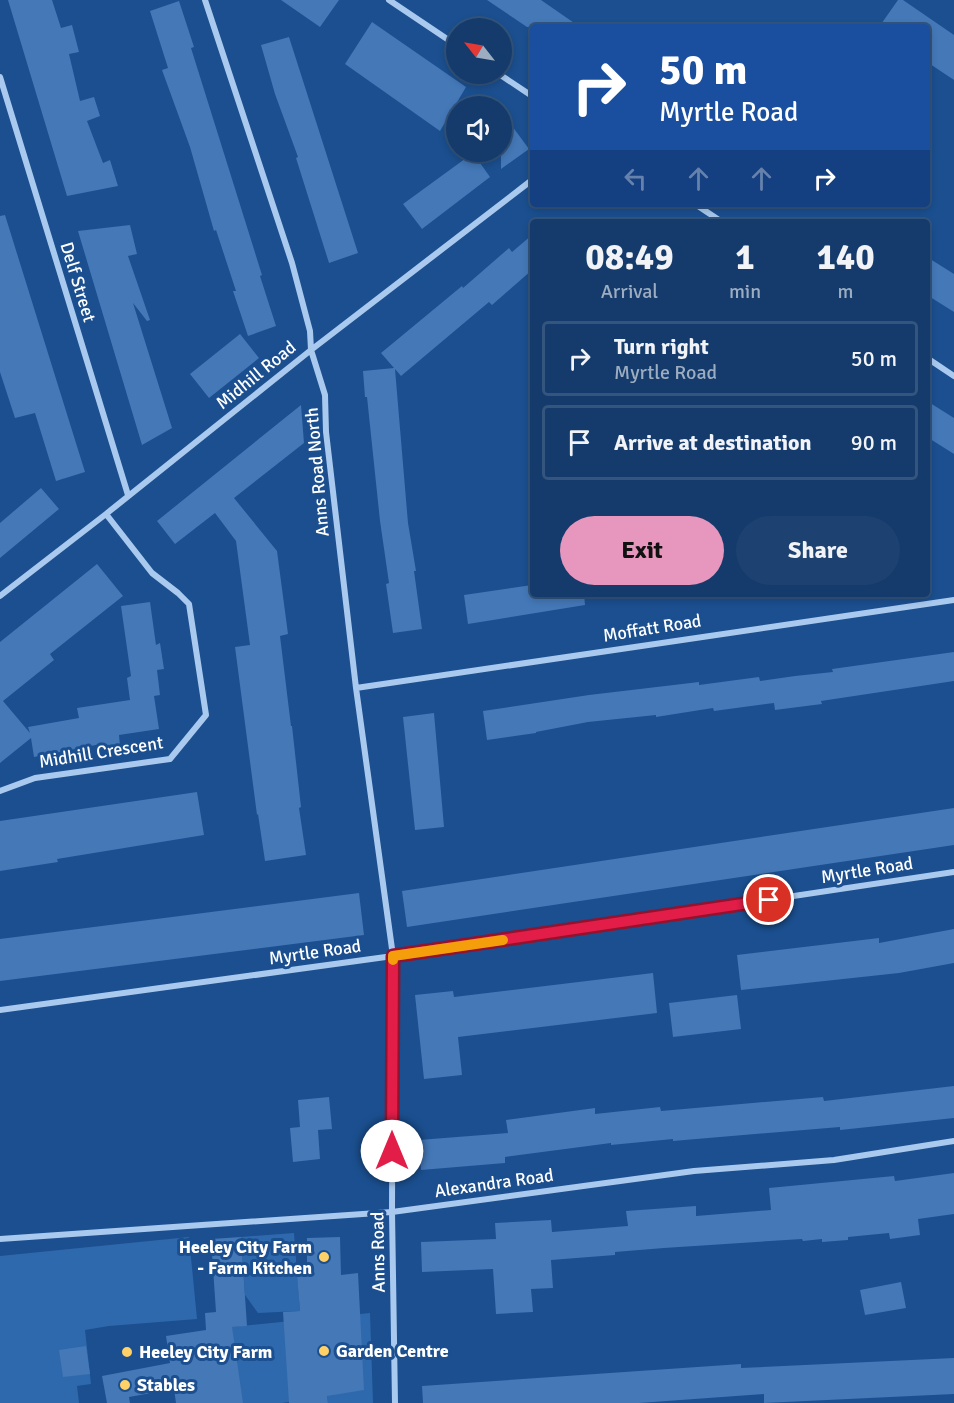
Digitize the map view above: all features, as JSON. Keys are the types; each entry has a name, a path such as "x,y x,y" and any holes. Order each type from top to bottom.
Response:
{"street":[{"name":"Anns Road North","path":"205,0 292,263 310,331 311,350 325,395 326,432 356,688 393,956"},
{"path":"389,0 446,38"},
{"name":"Delf Street","path":"0,77 128,495"},
{"path":"512,83 530,95"},
{"name":"Midhill Road","path":"0,596 311,350 530,182"},
{"path":"700,207 718,219"},
{"path":"930,360 954,376"},
{"name":"Midhill Crescent","path":"0,791 35,778 170,759 206,715 189,604 178,592 152,573 106,514"},
{"name":"Moffatt Road","path":"356,688 954,600"},
{"name":"Myrtle Road","path":"0,1010 393,956 954,872"},
{"name":"Anns Road","path":"393,956 392,1212 395,1403"},
{"name":"Alexandra Road","path":"0,1239 392,1212 694,1172 834,1160 954,1141"}],"shaded area":[{"path":"294,1233 300,1311 258,1313 245,1295 241,1237"},
{"name":"Heeley City Farm","path":"189,1237 197,1319 85,1330 91,1384 77,1386 79,1403 0,1403 0,1256"},
{"path":"370,1313 373,1403 328,1403 327,1396 282,1403 223,1403 213,1329"}],"building":[{"path":"8,0 52,0 61,28 72,25 79,52 69,54 80,101 94,97 100,116 87,121 103,163 110,160 118,186 67,196"},
{"path":"281,0 339,0 320,27"},
{"path":"487,0 541,0 576,24 530,24 530,27"},
{"path":"898,0 903,0 954,35 954,80 930,64 930,24 881,24"},
{"path":"179,1 194,47 191,48 276,326 248,336 190,147 162,70 168,68 150,11"},
{"path":"372,22 446,73 446,84 462,84 466,87 461,96 446,96 446,121 440,131 345,64"},
{"path":"289,37 358,253 329,263 296,158 298,157 275,94 261,45"},
{"path":"512,126 529,149 512,161"},
{"path":"461,162 479,162 490,177 422,229 403,204"},
{"path":"501,162 511,162 501,169"},
{"path":"5,215 85,472 56,481 35,413 15,418 0,372 0,216"},
{"path":"130,225 137,254 128,256 150,320 147,321 133,303 172,428 142,445 78,231"},
{"path":"530,237 530,272 492,305 489,302 401,376 395,369 408,523 422,629 393,633 363,371 394,368 381,353 509,248 512,252"},
{"path":"930,259 954,274 954,312 930,297"},
{"path":"240,334 259,358 209,398 190,374"},
{"path":"930,403 954,418 954,454 930,439"},
{"path":"301,405 304,443 234,498 277,551 288,634 280,636 306,855 265,861 235,647 250,645 236,541 215,513 175,544 157,521"},
{"path":"41,488 59,509 0,558 0,523"},
{"path":"97,564 123,596 50,654 54,660 3,701 30,733 28,727 79,718 77,708 130,700 127,678 131,676 121,606 150,602 156,645 160,643 164,669 157,670 160,695 154,696 159,729 119,735 120,746 96,749 96,745 34,757 31,738 0,763 0,642"},
{"path":"530,585 530,597 584,597 585,605 468,624 464,595"},
{"path":"954,652 954,681 775,710 774,703 714,711 713,708 656,717 656,715 588,722 487,740 483,711 699,682 699,685 759,677 760,681 833,672 832,669"},
{"path":"434,713 444,827 415,830 403,717"},
{"path":"197,792 204,835 57,859 58,862 0,871 0,821"},
{"path":"954,808 954,845 407,927 402,891"},
{"path":"359,893 364,935 0,981 0,939"},
{"path":"954,929 954,963 899,973 741,990 737,955 879,938 879,943"},
{"path":"653,973 657,1013 458,1037 462,1075 424,1079 415,995 453,991 454,997"},
{"path":"737,995 741,1029 673,1037 669,1003"},
{"path":"954,1086 954,1118 840,1130 840,1127 673,1141 673,1139 611,1145 611,1143 505,1157 505,1163 421,1170 419,1140 508,1133 506,1120 595,1108 595,1114 660,1107 661,1111 823,1097 824,1101"},
{"path":"329,1097 332,1129 318,1130 320,1159 293,1162 290,1128 300,1127 298,1100"},
{"path":"954,1173 954,1214 918,1219 920,1235 890,1239 889,1233 822,1242 822,1239 803,1241 802,1239 664,1248 551,1260 553,1288 531,1289 533,1312 496,1314 493,1269 422,1272 421,1242 496,1239 495,1223 551,1220 552,1232 628,1226 626,1211 696,1206 696,1216 771,1210 769,1188 894,1176 895,1181"},
{"path":"241,1237 247,1326 232,1327 243,1403 176,1403 174,1389 129,1397 130,1403 107,1403 102,1376 170,1363 166,1336 206,1330 205,1313 216,1312 211,1239"},
{"name":"Garden Centre","path":"340,1237 341,1275 358,1273 364,1390 327,1396 328,1403 289,1403 283,1312 300,1311 297,1276 307,1275 307,1238"},
{"path":"901,1282 906,1308 865,1315 860,1290"},
{"path":"86,1346 90,1374 63,1377 59,1350"},
{"path":"954,1358 954,1394 764,1403 764,1394 639,1403 423,1403 422,1386 741,1364 741,1368"}],"slow traffic":[{"path":"393,960 393,956 503,940"}],"place":[{"name":"Heeley City Farm - Farm Kitchen","path":"324,1257"},
{"name":"Garden Centre","path":"324,1351"},
{"name":"Heeley City Farm","path":"127,1352"},
{"name":"Stables","path":"125,1385"}],"route":[{"path":"392,1151 393,956 769,900"}]}
